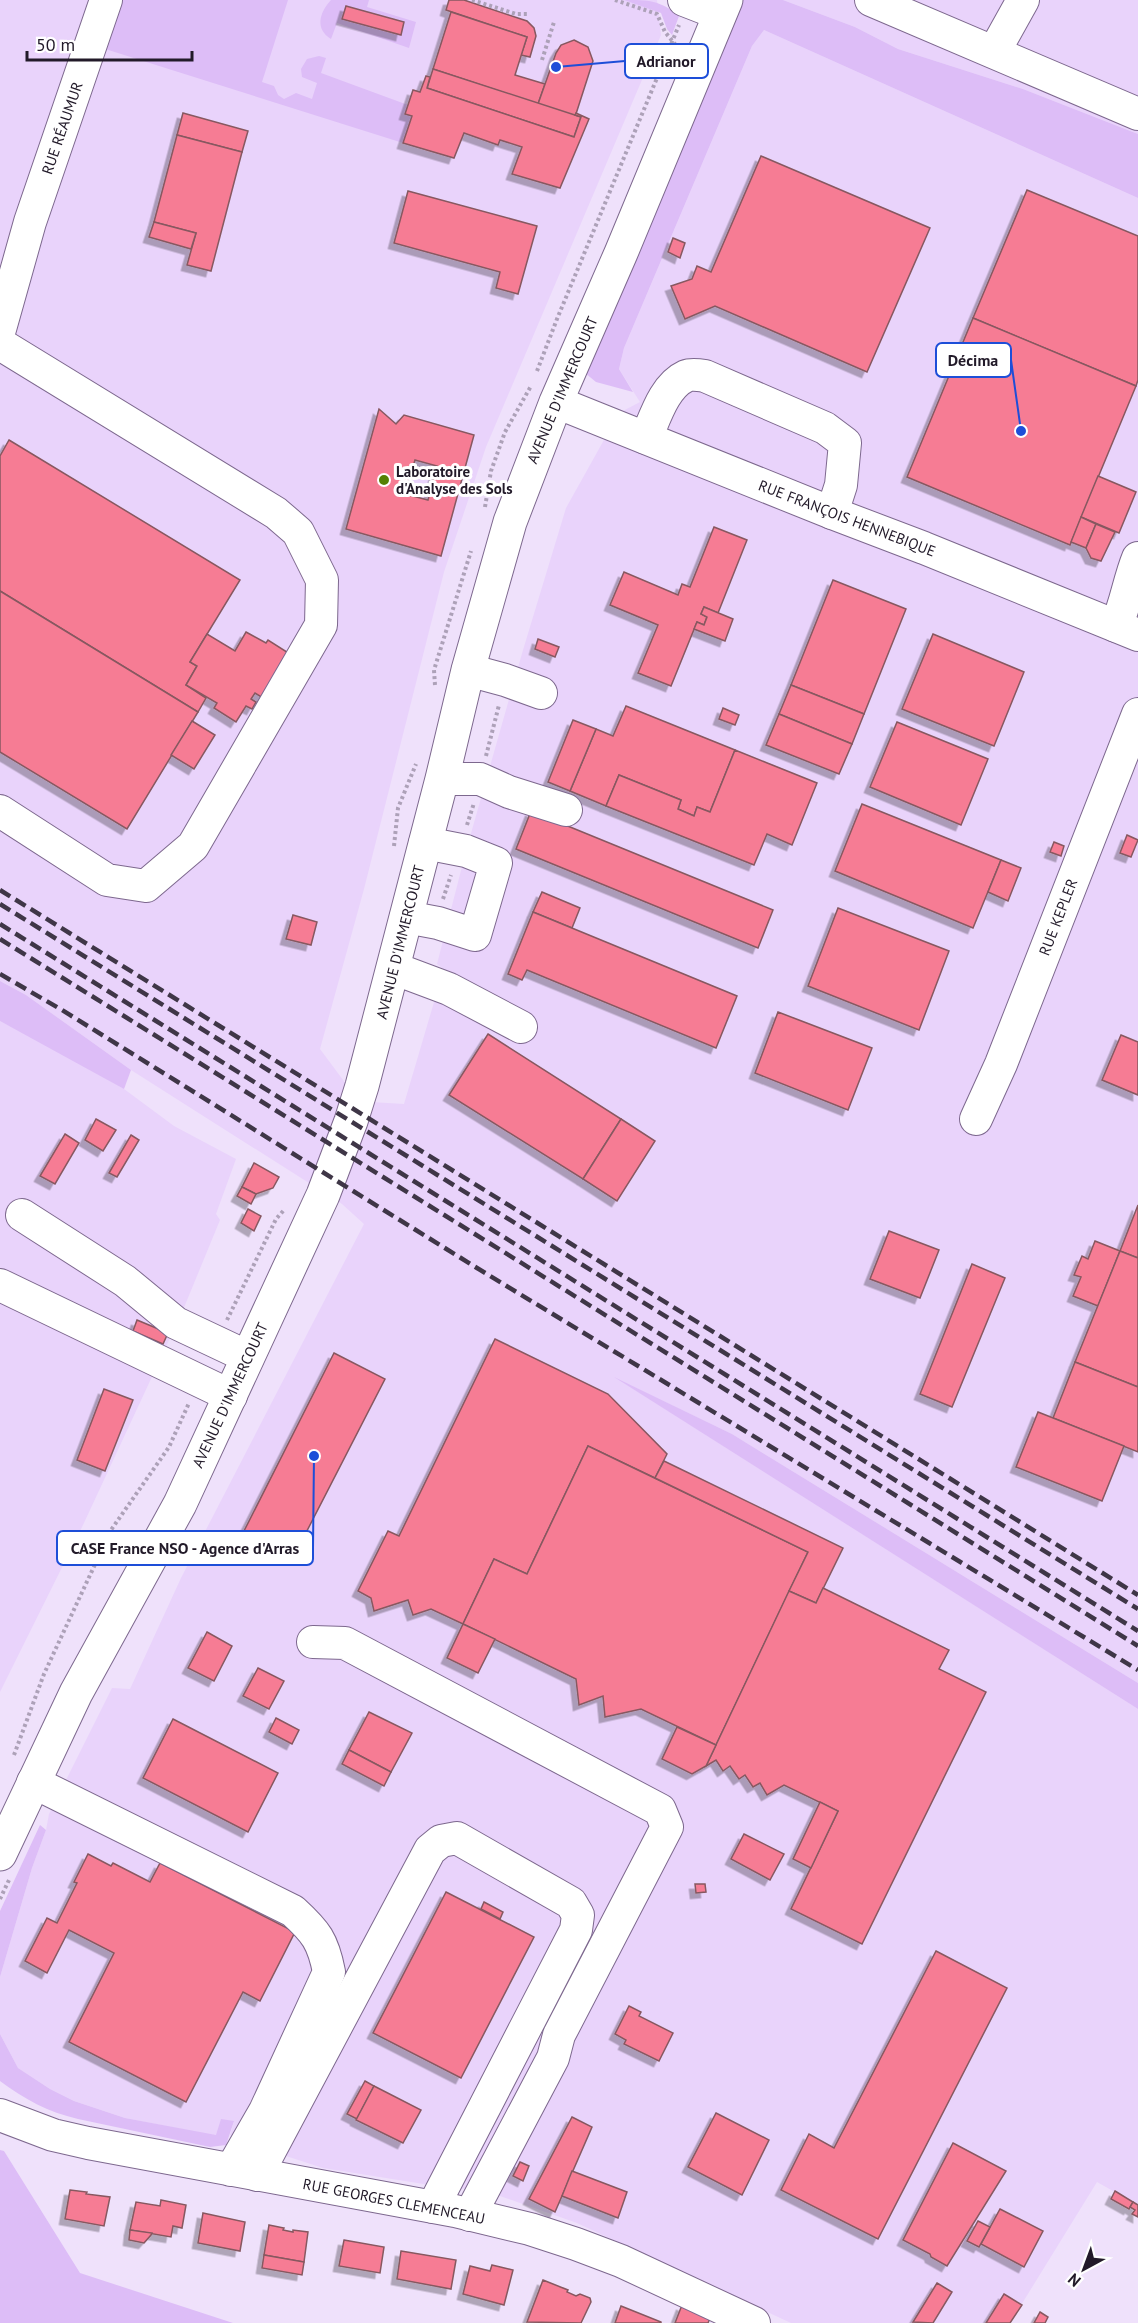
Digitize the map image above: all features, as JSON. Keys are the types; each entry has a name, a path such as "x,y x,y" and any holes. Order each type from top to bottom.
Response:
{"main road":[{"name":"AVENUE D'IMMERCOURT","path":"0,1854 22,1773 84,1676 139,1582 180,1504 323,1195 358,1098 425,843 429,771 468,670 510,522 542,397 702,62 723,7"}],"street":[{"name":"RUE RÉAUMUR","path":"0,329 30,222 106,0"},
{"path":"684,0 723,7"},
{"path":"872,0 1138,114"},
{"path":"994,52 1023,0"},
{"path":"0,344 276,513 298,532 322,580 321,625 193,846 173,866 146,886 107,880 0,811"},
{"path":"646,438 672,386 687,375 705,376 825,428 845,443 841,485 832,513"},
{"name":"RUE FRANÇOIS HENNEBIQUE","path":"542,397 1127,631"},
{"path":"1127,631 1124,609 1131,576 1138,558"},
{"path":"468,670 541,693"},
{"name":"RUE KEPLER","path":"976,1119 1001,1064 1138,714"},
{"path":"429,771 480,779 509,792 566,810"},
{"path":"406,917 438,923 475,935 496,863 466,851 425,843"},
{"path":"393,968 449,988 521,1027"},
{"path":"22,1215 125,1281 176,1323 248,1357"},
{"path":"0,1285 231,1396"},
{"path":"313,1642 345,1643 660,1810 667,1827 560,2035 548,2067 470,2215"},
{"path":"22,1773 292,1911 310,1927 324,1949 329,1972 265,2111 244,2172"},
{"path":"244,2172 430,1850 441,1841 457,1838 572,1903 578,1915 576,1930 433,2207"},
{"name":"RUE GEORGES CLEMENCEAU","path":"7,2113 53,2135 88,2143 433,2207 530,2229 597,2252 754,2323"}],"path":[{"path":"472,0 516,14 529,14"},
{"path":"484,511 491,471 506,432 542,397 672,41 657,14 615,0"},
{"path":"542,60 554,22"},
{"path":"435,690 434,670 473,544"},
{"path":"394,852 398,808 429,771"},
{"path":"216,1342 276,1219 291,1203"},
{"path":"22,1773 44,1674 111,1530 169,1447 199,1380"}],"shaded area":[{"path":"0,0 657,0 661,35 486,447 444,572 364,889 320,1049 352,1092 371,1102 404,1104 437,992 453,976 437,964 466,851 566,508 619,413 640,402 619,369 624,348 752,46 764,30 1138,198 1138,1683 732,1434 621,1381 1138,1709 1138,2205 1097,2182 1010,2323 791,2323 577,2223 477,2188 455,2189 323,2168 242,2142 230,2135 234,2121 217,2136 125,2118 74,2101 50,2089 18,2068 0,2034 0,1977 49,1814 112,1688 130,1689 181,1578 364,1224 342,1204 131,1070 26,995 0,981"},
{"path":"120,0 288,0 262,82 274,86 278,95 284,99 296,93 312,99 317,83 302,77 301,69 307,59 319,56 326,58 321,73 408,105 405,114 412,116 403,143 102,48"},
{"path":"331,0 369,0 367,7 416,22 409,48 337,23 331,39 323,31 320,21","holes":["346,6 404,22 401,35 343,19"]},
{"path":"624,0 653,2 679,16 672,35 661,13"},
{"path":"742,0 783,0 855,27 898,49 1023,89 1138,134 1138,198 764,30 752,46 624,348 619,369 633,392 596,382 585,373"},
{"path":"783,0 1138,0 1138,134 1023,89 898,49 855,27"},
{"path":"0,981 26,995 131,1070 124,1089 0,1021"},
{"path":"0,1021 44,1043 124,1089 174,1126 236,1159 216,1214 220,1220 183,1310 83,1525 0,1692"},
{"path":"614,1377 732,1434 1138,1683 1138,1709"},
{"path":"40,1825 46,1830 32,1868 0,1977 0,1911"},
{"path":"0,2034 18,2068 50,2089 74,2101 125,2118 216,2135 221,2119 234,2121 226,2145 210,2147 78,2119 37,2104 0,2081"},
{"path":"0,2150 4,2151 80,2273 233,2323 0,2323"}],"building":[{"path":"449,0 464,0 527,21 534,28 536,36 530,57 521,55 527,37 446,10"},
{"path":"346,6 404,22 401,35 342,19"},
{"path":"451,12 527,37 515,75 545,84 538,104 433,69"},
{"path":"574,40 588,47 593,61 575,117 538,104 556,53 561,45"},
{"path":"433,69 581,117 574,137 427,88"},
{"path":"426,76 430,77 427,88 574,137 581,117 575,115 576,113 589,119 560,188 512,174 522,147 500,140 498,145 464,133 454,158 403,143 412,116 405,114 413,90 420,92"},
{"path":"183,113 248,131 242,152 177,135"},
{"path":"177,135 242,152 211,271 187,265 196,233 154,222"},
{"path":"761,156 930,228 867,372 715,306 685,319 671,286 692,279 697,266 711,272"},
{"path":"1027,190 1138,236 1138,380 1136,386 973,318"},
{"path":"408,191 537,226 518,294 496,288 500,272 394,243"},
{"path":"154,222 196,233 191,249 149,237"},
{"path":"673,238 685,243 680,258 668,252"},
{"path":"973,318 1136,386 1070,545 907,477"},
{"name":"Laboratoire d'Analyse des Sols","path":"379,409 396,424 404,415 474,435 441,556 346,529","holes":["415,460 437,466 428,500 405,494"]},
{"path":"9,440 240,580 190,662 197,666 186,685 206,698 198,712 0,591 0,456"},
{"path":"1098,476 1136,492 1119,533 1081,517"},
{"path":"1081,517 1096,524 1086,548 1071,542"},
{"path":"1096,524 1115,532 1101,561 1091,558 1086,548"},
{"path":"714,527 747,540 718,613 704,607 701,614 707,617 704,625 697,622 671,686 638,673 658,625 610,605 624,572 678,595 682,584 690,587"},
{"path":"833,580 906,609 864,714 791,685"},
{"path":"0,591 198,712 127,829 0,752"},
{"path":"704,607 733,619 725,641 694,629 697,622 704,625 707,617 701,614"},
{"path":"246,632 266,643 268,640 290,654 263,698 255,693 251,699 256,702 252,709 246,706 236,722 214,708 217,703 186,685 197,666 190,662 207,634 235,651"},
{"path":"933,634 1024,672 994,746 902,709"},
{"path":"538,639 559,647 555,657 535,649"},
{"path":"791,685 864,714 852,744 779,714"},
{"path":"626,706 735,750 710,812 697,807 694,816 678,809 681,800 619,775 606,806 570,791 596,729 613,736"},
{"path":"723,708 739,715 735,725 719,719"},
{"path":"779,714 852,744 839,774 766,745"},
{"path":"573,720 596,729 570,791 548,782"},
{"path":"192,721 215,735 194,769 171,755"},
{"path":"897,722 988,759 961,825 870,787"},
{"path":"735,750 817,783 792,845 767,834 754,865 606,806 619,775 681,800 678,809 694,816 697,807 710,812"},
{"path":"862,804 1001,860 973,928 835,871"},
{"path":"531,811 773,910 758,948 516,849"},
{"path":"1127,835 1138,840 1131,857 1120,853"},
{"path":"1054,842 1064,846 1061,856 1050,852"},
{"path":"1001,860 1021,868 1008,901 988,892"},
{"path":"542,892 580,908 572,928 533,912"},
{"path":"838,908 949,951 919,1030 808,986"},
{"path":"533,912 737,996 716,1048 527,970 522,980 508,974"},
{"path":"293,915 317,922 311,945 286,939"},
{"path":"778,1012 872,1048 848,1110 755,1073"},
{"path":"488,1034 621,1119 583,1179 449,1095"},
{"path":"1121,1035 1138,1042 1138,1095 1102,1080"},
{"path":"96,1119 116,1130 103,1151 85,1140"},
{"path":"621,1119 655,1141 617,1201 583,1179"},
{"path":"65,1134 79,1143 55,1184 40,1176"},
{"path":"131,1135 139,1140 117,1177 109,1173"},
{"path":"254,1163 279,1177 273,1188 256,1194 242,1187"},
{"path":"242,1187 256,1194 251,1204 237,1196"},
{"path":"1138,1205 1138,1258 1120,1251"},
{"path":"248,1209 261,1216 254,1231 241,1223"},
{"path":"889,1231 939,1250 920,1298 870,1279"},
{"path":"1095,1241 1120,1251 1098,1306 1073,1296 1081,1277 1074,1275 1082,1256 1088,1259"},
{"path":"1120,1251 1138,1258 1138,1387 1075,1362"},
{"path":"972,1264 1005,1278 952,1407 920,1394"},
{"path":"137,1320 168,1333 163,1344 133,1331"},
{"path":"495,1339 608,1394 667,1454 655,1478 588,1446 527,1574 494,1559 463,1624 431,1609 413,1615 408,1600 374,1611 371,1598 358,1591 388,1531 399,1536"},
{"path":"334,1353 385,1379 293,1558 243,1533"},
{"path":"1075,1362 1138,1387 1138,1452 1053,1418"},
{"path":"104,1389 133,1400 105,1471 77,1460"},
{"path":"1038,1412 1124,1446 1102,1501 1016,1467"},
{"path":"588,1446 808,1552 716,1745 641,1709 605,1717 603,1696 579,1705 576,1679 463,1624 494,1559 527,1574"},
{"path":"664,1461 843,1548 816,1603 789,1591 808,1552 655,1478"},
{"path":"823,1588 949,1650 939,1669 986,1692 862,1944 791,1909 838,1811 784,1785 767,1795 760,1783 753,1787 745,1775 739,1779 730,1766 723,1771 716,1760 706,1766 789,1591 816,1603"},
{"path":"463,1624 495,1639 478,1673 447,1658"},
{"path":"207,1632 232,1646 214,1681 188,1668"},
{"path":"258,1668 284,1681 269,1709 243,1696"},
{"path":"369,1712 412,1733 391,1772 349,1750"},
{"path":"276,1718 299,1730 292,1744 269,1732"},
{"path":"173,1719 278,1773 248,1832 143,1778"},
{"path":"677,1727 716,1745 706,1766 692,1774 662,1759"},
{"path":"349,1750 391,1772 384,1786 342,1764"},
{"path":"820,1802 838,1811 811,1868 793,1859"},
{"path":"744,1834 784,1854 770,1880 731,1859"},
{"path":"88,1854 111,1866 113,1863 150,1882 160,1863 295,1932 260,2001 243,1992 186,2102 69,2042 114,1953 69,1930 47,1973 25,1961 47,1918 57,1923 77,1883 74,1882"},
{"path":"695,1884 705,1884 706,1892 696,1893"},
{"path":"446,1892 534,1937 461,2078 373,2033"},
{"path":"484,1902 503,1912 500,1919 481,1909"},
{"path":"936,1951 1007,1988 878,2239 781,2190 809,2134 834,2148"},
{"path":"629,2006 641,2012 639,2016 673,2033 659,2061 624,2044 626,2040 615,2034"},
{"path":"365,2081 374,2086 357,2119 347,2114"},
{"path":"374,2086 421,2110 403,2143 356,2120"},
{"path":"716,2113 769,2140 742,2195 688,2167"},
{"path":"572,2117 592,2127 555,2212 529,2199"},
{"path":"953,2143 1006,2171 947,2266 903,2240"},
{"path":"520,2162 529,2166 523,2181 513,2176"},
{"path":"572,2171 627,2192 618,2218 562,2196"},
{"path":"70,2190 110,2197 104,2226 65,2219"},
{"path":"1115,2191 1133,2202 1129,2209 1111,2199"},
{"path":"161,2200 186,2205 182,2228 173,2226 171,2237 130,2230 136,2202 160,2206"},
{"path":"1133,2202 1138,2205 1138,2217 1132,2214 1135,2210 1130,2207"},
{"path":"1000,2209 1043,2231 1024,2267 981,2244"},
{"path":"203,2213 245,2222 240,2251 198,2243"},
{"path":"978,2221 990,2227 979,2247 967,2241"},
{"path":"269,2225 293,2232 293,2230 308,2232 304,2262 264,2255"},
{"path":"130,2230 152,2233 144,2243 129,2240"},
{"path":"344,2240 384,2247 380,2273 339,2266"},
{"path":"401,2251 456,2260 451,2289 397,2279"},
{"path":"264,2255 304,2262 302,2275 262,2268"},
{"path":"492,2265 513,2270 504,2305 463,2294 470,2266 490,2271"},
{"path":"543,2280 568,2290 567,2292 576,2296 580,2294 590,2298 591,2302 581,2323 527,2322"},
{"path":"937,2283 952,2292 933,2323 913,2322"},
{"path":"1004,2294 1022,2305 1010,2323 986,2323"},
{"path":"682,2305 710,2318 708,2323 675,2323"},
{"path":"621,2306 661,2322 661,2323 615,2323"},
{"path":"1040,2312 1048,2317 1045,2323 1034,2323"}],"railway":[{"path":"0,890 1138,1595"},
{"path":"0,904 1138,1609"},
{"path":"0,924 1138,1631"},
{"path":"0,939 1138,1646"},
{"path":"0,974 62,1010 477,1268 1138,1670"}],"place":[{"name":"Adrianor","path":"556,67"},
{"name":"Décima","path":"1021,431"},
{"name":"Laboratoire d'Analyse des Sols","path":"384,480"},
{"name":"CASE France NSO - Agence d'Arras","path":"314,1456"}]}
